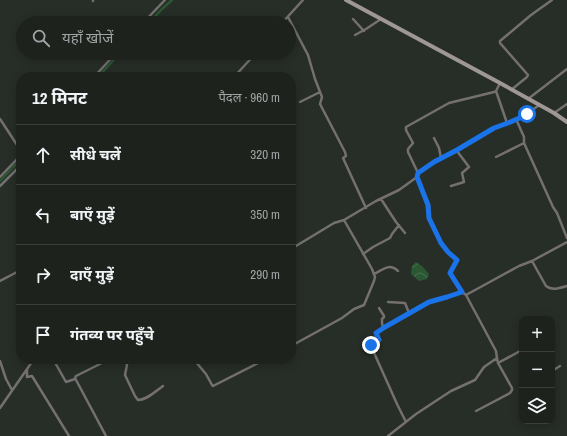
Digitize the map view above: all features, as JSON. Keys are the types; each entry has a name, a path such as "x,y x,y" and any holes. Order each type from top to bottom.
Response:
{"street":[{"path":"150,16 165,0"},
{"path":"289,16 303,0"},
{"path":"346,0 500,83 538,106 554,113 567,122"},
{"path":"511,90 528,75 500,43 500,41 552,0"},
{"path":"353,19 364,31"},
{"path":"356,35 381,19"},
{"path":"296,33 308,56 322,97 320,104 345,152 346,156 343,158 366,208"},
{"path":"99,72 110,60"},
{"path":"239,72 250,60"},
{"path":"528,99 567,68"},
{"path":"500,83 496,91 508,123"},
{"path":"476,411 510,393 512,388 498,363 496,351 466,295 462,292 450,273 457,260 441,243 429,218 428,205 417,177 418,173 408,152 408,149 413,143 406,130 406,127 449,103 496,91"},
{"path":"300,102 320,92"},
{"path":"554,113 567,104"},
{"path":"418,173 494,128 522,117 538,106"},
{"path":"0,119 16,143"},
{"path":"516,119 524,137 524,142 553,207 558,213 567,238"},
{"path":"434,138 439,148 441,159"},
{"path":"496,158 524,142"},
{"path":"451,186 464,182 462,173 469,167 457,150"},
{"path":"0,177 16,162"},
{"path":"0,186 16,170"},
{"path":"296,246 329,226 344,220 399,190 417,177"},
{"path":"381,199 405,234"},
{"path":"296,343 364,304 374,281 372,269 344,220"},
{"path":"363,254 390,238 399,226"},
{"path":"466,295 567,242"},
{"path":"532,261 548,288 552,289 567,286"},
{"path":"374,274 388,267 394,267 398,271"},
{"path":"0,281 16,273"},
{"path":"406,422 371,346 379,340 376,333 429,302 462,292"},
{"path":"388,302 405,303 409,313"},
{"path":"379,308 384,316 382,319 383,328"},
{"path":"498,363 519,353"},
{"path":"388,436 416,414 451,391 475,380 484,368 497,358"},
{"path":"0,360 6,379 12,390"},
{"path":"0,408 30,364"},
{"path":"56,364 66,382 75,379 76,376 100,364"},
{"path":"127,364 125,375 138,400 145,398 163,386"},
{"path":"198,364 213,386 256,364"},
{"path":"555,369 560,366"},
{"path":"27,369 26,376 32,376 69,436"},
{"path":"75,379 106,436"}],"water":[{"path":"416,262 429,274 427,279 419,281 411,274 412,266"}],"waterway":[{"path":"156,16 172,0"},
{"path":"103,72 114,60"},
{"path":"0,181 16,164"}],"route":[{"path":"371,345 379,340 376,333 385,327 429,302 462,292 450,273 457,260 441,243 429,218 429,207 417,177 418,173 434,162 494,128 527,114"}]}
